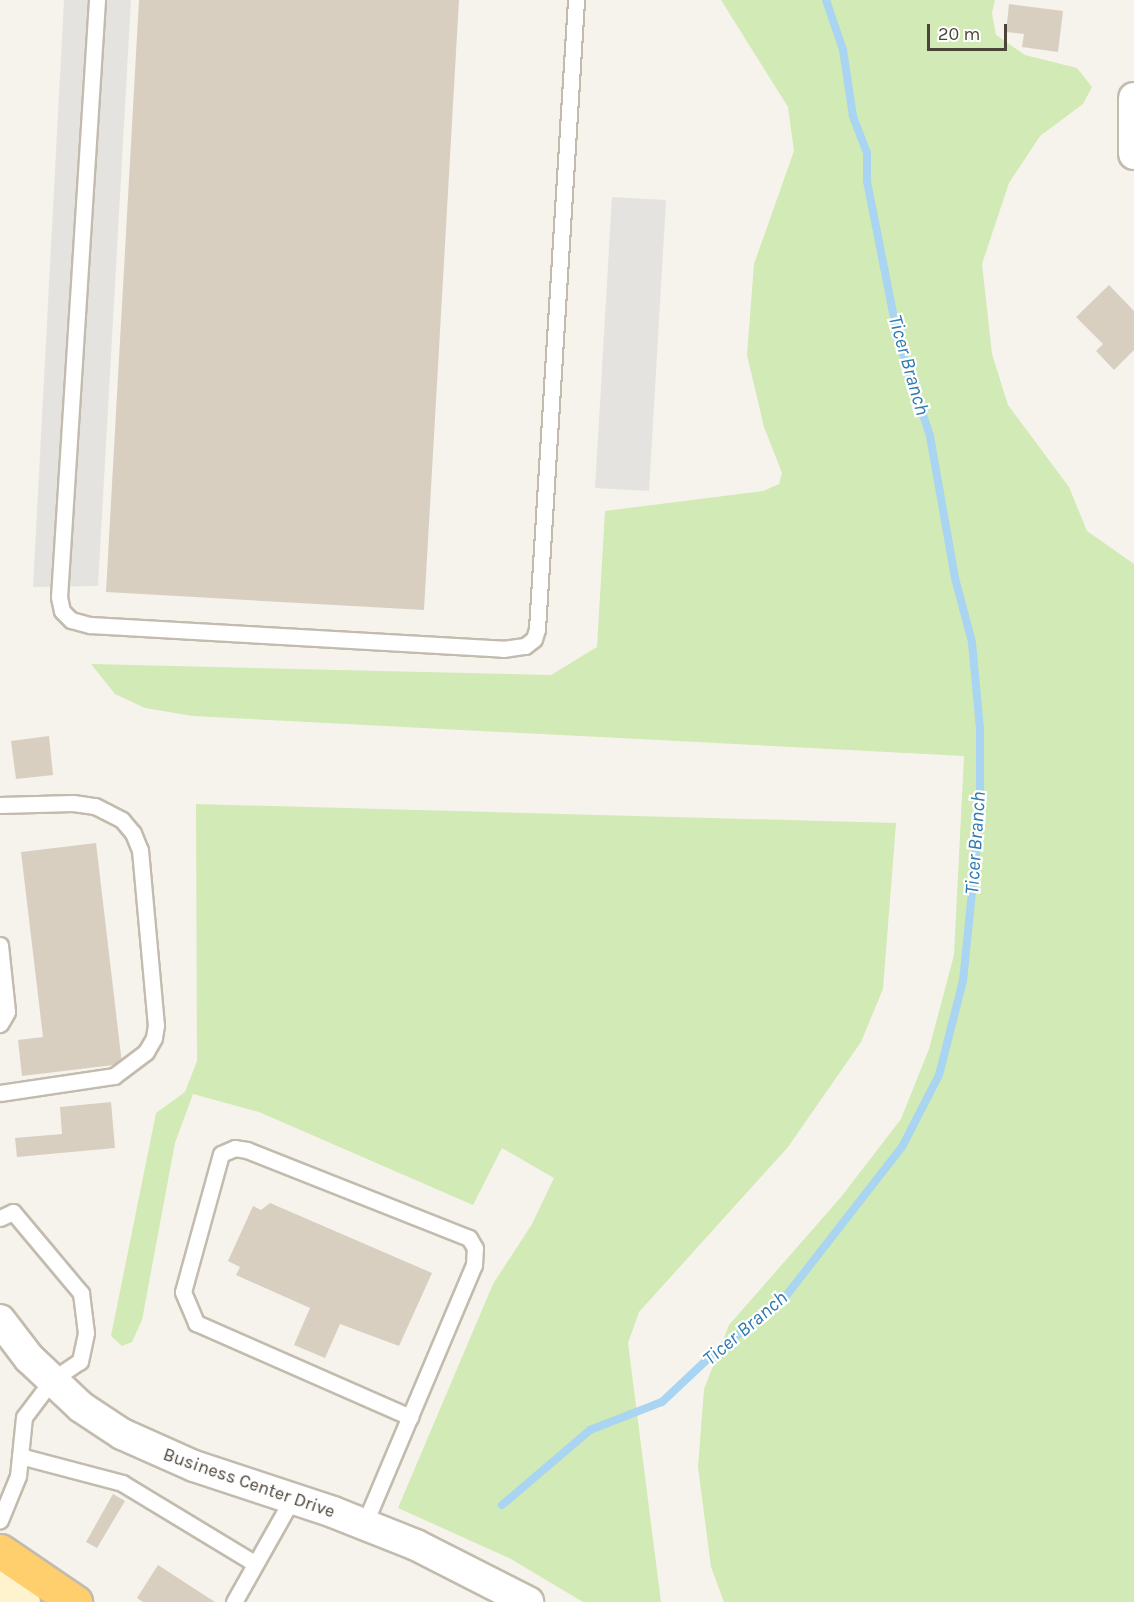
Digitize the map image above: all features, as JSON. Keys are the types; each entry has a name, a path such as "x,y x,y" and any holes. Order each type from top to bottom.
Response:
{"highway":[{"path":"0,1551 75,1602"}],"main road":[{"path":"0,1586 23,1602"}],"street":[{"path":"1134,98 1134,154"},
{"name":"Business Center Drive","path":"0,1320 29,1358 81,1407 153,1449 416,1545 528,1602"}],"lane":[{"path":"97,0 59,597 63,611 71,620 90,625 503,649 525,646 534,639 537,630 576,0"},
{"path":"0,805 73,803 95,806 122,819 133,833 140,849 156,1025 154,1038 146,1052 114,1076 0,1093"},
{"path":"0,945 6,1012 0,1024"},
{"path":"364,1525 410,1417 474,1265 475,1248 469,1238 247,1150 235,1148 221,1154 183,1292 196,1323 410,1417"},
{"path":"0,1218 13,1212 81,1293 86,1333 80,1361 52,1380 24,1417 18,1476 0,1520"},
{"path":"20,1456 122,1484 254,1563"},
{"path":"234,1602 292,1499"}],"green space":[{"path":"721,0 995,0 992,13 996,35 1025,55 1077,68 1092,87 1083,104 1040,136 1009,183 982,264 992,354 1008,405 1069,487 1087,531 1134,564 1134,1602 724,1602 711,1567 698,1467 704,1389 729,1325 841,1197 901,1119 929,1049 954,955 964,756 193,716 145,708 115,694 91,664 551,675 597,647 605,511 763,491 779,484 782,473 764,427 747,355 754,264 794,151 788,107"},
{"path":"196,804 896,823 883,989 861,1042 788,1147 639,1312 628,1343 661,1602 583,1602 511,1559 398,1508 493,1284 532,1224 554,1178 502,1148 473,1205 259,1112 193,1094 175,1143 142,1320 132,1342 122,1346 111,1336 156,1113 185,1092 197,1061"}],"shaded area":[{"path":"64,0 131,0 98,586 33,587"},
{"path":"612,197 666,200 649,491 595,488"}],"building":[{"path":"139,0 459,0 424,610 106,592"},
{"path":"1009,4 1063,11 1058,52 1022,47 1024,34 1006,32"},
{"path":"1109,285 1134,311 1134,350 1114,370 1096,351 1103,344 1076,317"},
{"path":"49,736 53,775 16,779 11,741"},
{"path":"96,843 122,1064 22,1076 18,1040 43,1037 21,852"},
{"path":"111,1102 115,1148 17,1157 15,1138 62,1134 60,1107"},
{"path":"270,1203 432,1273 399,1346 340,1324 325,1358 294,1345 310,1308 236,1275 240,1267 228,1261 253,1206 261,1210"},
{"path":"113,1494 125,1501 97,1548 86,1542"},
{"path":"158,1565 215,1602 143,1602 137,1598"}],"waterway":[{"name":"Ticer Branch","path":"502,1505 590,1430 662,1402 713,1354 782,1301 902,1147 939,1075 963,981 980,814 980,729 972,642 955,578 930,436 898,338 867,181 867,153 853,116 843,50 826,0"}]}
